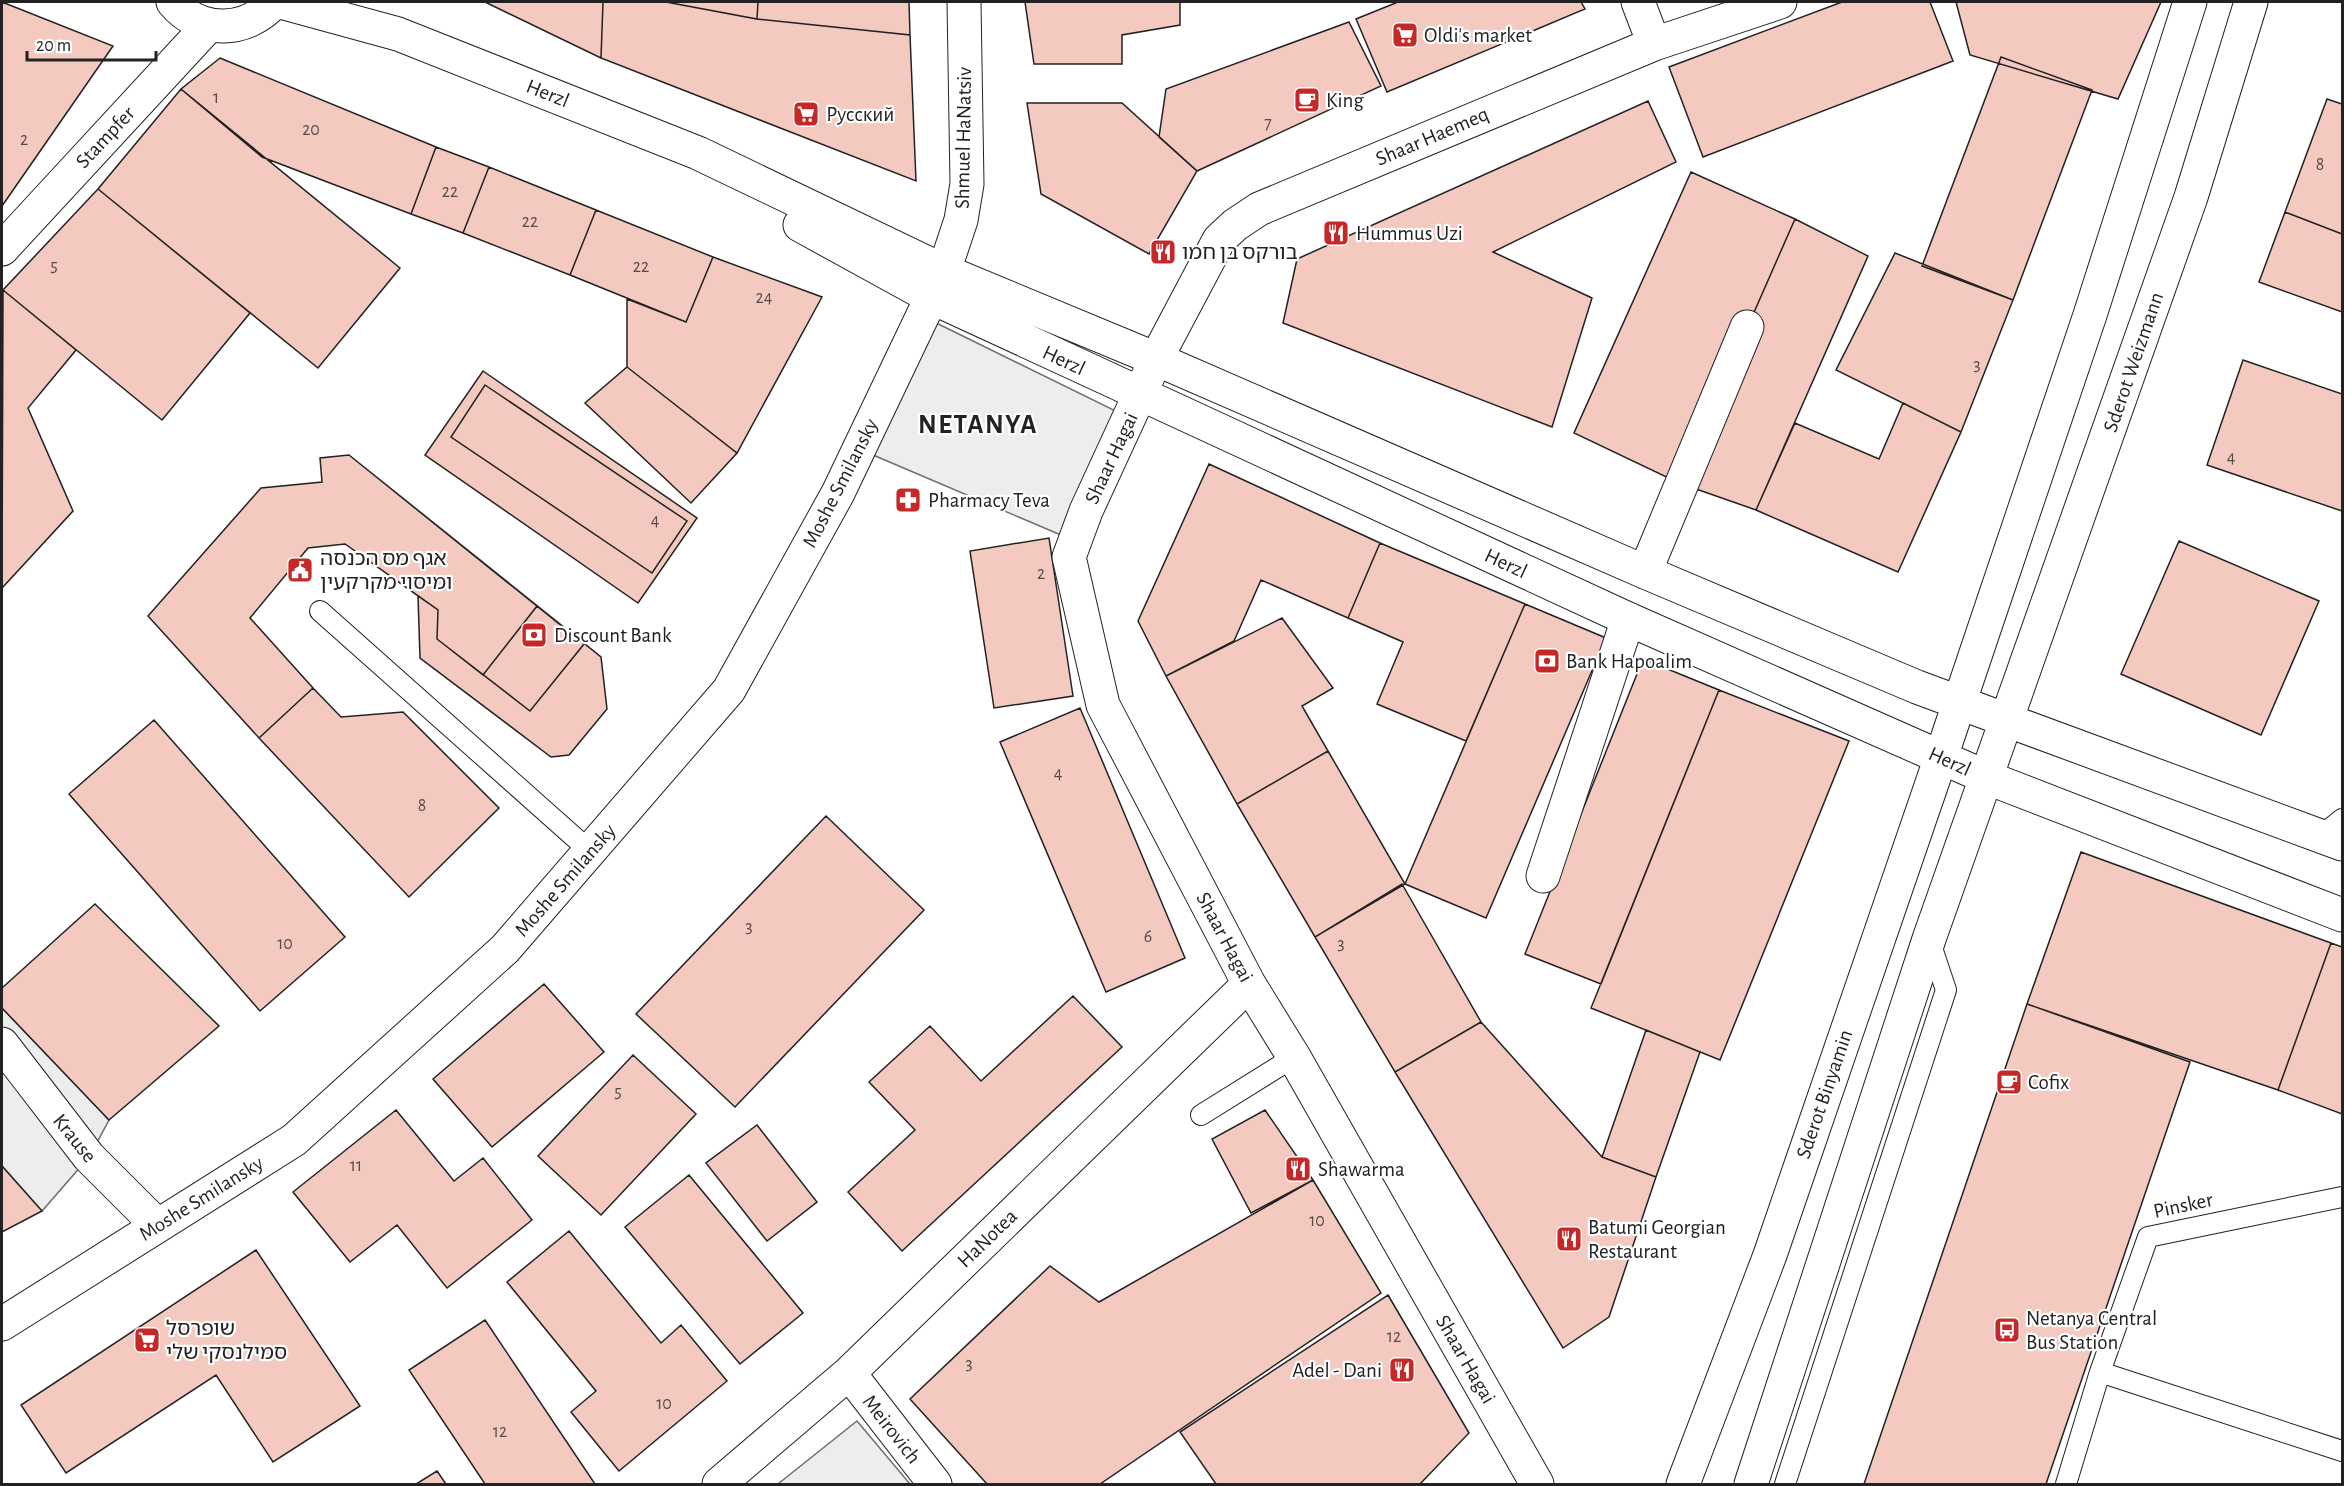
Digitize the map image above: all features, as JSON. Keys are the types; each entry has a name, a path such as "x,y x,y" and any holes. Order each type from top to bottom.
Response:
{"street":[{"path":"173,2 191,17 209,25 242,24 261,14 274,2"},
{"name":"Herzl","path":"280,2 398,34 698,153 795,222 938,284 1156,359 1645,572 1906,682 2336,833"},
{"name":"Herzl","path":"348,2 398,34"},
{"name":"Shmuel HaNatsiv","path":"938,284 961,220 967,184 964,2"},
{"path":"1638,2 1654,44"},
{"name":"Shaar Haemeq","path":"1156,359 1218,240 1258,209 1654,44 1780,2"},
{"path":"1959,702 2090,315 2190,2"},
{"name":"Sderot Weizmann","path":"2008,719 2191,197 2251,2"},
{"name":"Stampfer","path":"2,249 209,25"},
{"name":"Herzl","path":"938,284 1140,396 1628,619 1988,778 2343,915"},
{"name":"Moshe Smilansky","path":"2,1324 294,1140 505,949 729,690 838,493 938,284"},
{"path":"1645,572 1747,327"},
{"name":"Shaar Hagai","path":"1156,359 1086,511 1069,557 1103,705 1249,984 1294,1057 1538,1485"},
{"path":"1543,876 1628,619"},
{"name":"Sderot Binyamin","path":"1681,1480 1770,1255 1959,702"},
{"path":"1750,1485 1929,939 2008,719"},
{"name":"HaNotea","path":"719,1485 849,1373 1249,984"},
{"name":"Krause","path":"2,1044 89,1157 157,1225"},
{"name":"Meirovich","path":"849,1373 936,1485"}],"lane":[{"path":"320,610 591,852"},
{"path":"1785,1485 1946,990 1929,939"},
{"path":"1201,1114 1294,1057"},
{"name":"Pinsker","path":"2066,1485 2100,1372 2148,1237 2343,1197"},
{"path":"2100,1372 2343,1451"}],"shaded area":[{"path":"922,316 1130,418 1075,541 859,449"},
{"path":"2,1008 109,1120 89,1157 42,1211 2,1166"},
{"path":"857,1421 910,1484 778,1484"}],"building":[{"path":"2,2 113,46 2,206"},
{"path":"485,2 603,2 601,58"},
{"path":"603,2 666,2 757,19 910,35 916,181 601,58"},
{"path":"666,2 758,2 757,19"},
{"path":"758,2 909,2 910,35 757,19"},
{"path":"1025,2 1180,2 1180,25 1122,35 1122,64 1034,64"},
{"path":"1398,2 1581,2 1585,9 1387,92 1356,19"},
{"path":"1842,2 1930,2 1953,61 1703,157 1669,67"},
{"path":"1956,2 2161,2 2118,99 1970,55"},
{"path":"1349,22 1381,86 1197,171 1159,137 1166,89"},
{"path":"2001,57 2092,90 2013,300 1922,266"},
{"path":"220,58 436,147 411,214 262,157 181,89"},
{"path":"181,89 400,268 318,368 98,189"},
{"path":"2327,99 2342,104 2342,234 2285,212"},
{"path":"1648,101 1676,162 1493,252 1592,298 1552,427 1283,323 1297,259"},
{"path":"1027,103 1122,103 1197,171 1149,254 1041,194"},
{"path":"436,147 489,167 463,233 411,214"},
{"path":"489,167 596,210 570,275 463,233"},
{"path":"1691,172 1795,219 1679,483 1574,433"},
{"path":"98,189 250,313 162,420 3,290"},
{"path":"596,210 713,257 686,322 570,275"},
{"path":"2285,212 2342,234 2342,312 2259,282"},
{"path":"1795,219 1868,256 1756,510 1679,483"},
{"path":"1895,253 2013,300 1961,432 1836,370"},
{"path":"713,257 822,297 737,453 627,367 627,299 686,322"},
{"path":"3,290 76,350 28,408 73,511 2,588"},
{"path":"2243,360 2342,394 2342,511 2207,465"},
{"path":"627,367 737,453 691,503 585,403"},
{"path":"483,371 697,518 638,603 425,455"},
{"path":"485,385 687,521 652,573 451,437"},
{"path":"1903,403 1961,432 1898,572 1756,510 1795,423 1879,459"},
{"path":"349,455 537,606 483,675 437,639 438,610 345,544 308,548 250,618 313,688 259,738 148,616 261,488 322,482 320,458"},
{"path":"349,455 584,644 530,711 437,639 438,610 345,544 308,548 250,618 313,688 259,738 148,616 261,488 322,482 320,458"},
{"path":"349,455 601,657 607,709 569,755 551,757 420,658 418,596 345,544 308,548 250,618 313,688 259,738 148,616 261,488 322,482 320,458"},
{"path":"1209,464 1380,543 1348,618 1261,580 1234,641 1166,676 1138,621"},
{"path":"1049,538 1073,696 994,708 970,551"},
{"path":"2179,541 2319,601 2261,735 2121,674"},
{"path":"1380,543 1525,604 1466,741 1377,704 1403,642 1348,618"},
{"path":"1525,604 1606,638 1486,918 1405,884"},
{"path":"1282,618 1333,688 1302,706 1328,751 1237,804 1166,676"},
{"path":"1643,659 1719,690 1601,984 1525,954"},
{"path":"313,688 341,717 403,712 499,808 409,897 259,738"},
{"path":"1719,690 1849,741 1720,1060 1591,1008"},
{"path":"1080,708 1185,958 1106,992 1000,742"},
{"path":"154,720 345,937 260,1011 69,794"},
{"path":"1328,751 1405,884 1315,937 1237,804"},
{"path":"826,816 924,910 735,1107 636,1014"},
{"path":"2081,852 2331,943 2278,1090 2027,1004"},
{"path":"1402,884 1481,1022 1395,1072 1315,937"},
{"path":"95,904 219,1026 109,1120 2,1008 2,988"},
{"path":"2331,943 2342,947 2342,1114 2278,1090"},
{"path":"544,984 604,1052 492,1147 433,1079"},
{"path":"1073,996 1122,1047 902,1251 848,1192 915,1130 869,1082 930,1026 981,1081"},
{"name":"Netanya Central Bus Station","path":"2027,1004 2190,1062 2046,1484 1864,1484"},
{"path":"1481,1022 1602,1157 1656,1177 1609,1317 1563,1348 1395,1072"},
{"path":"1646,1030 1700,1052 1656,1177 1602,1157"},
{"path":"633,1055 696,1114 601,1215 538,1156"},
{"path":"396,1110 454,1181 483,1158 532,1220 447,1288 397,1225 350,1262 293,1192"},
{"path":"1265,1110 1313,1180 1251,1213 1212,1139"},
{"path":"757,1125 817,1202 767,1241 706,1163"},
{"path":"2,1166 42,1211 2,1232"},
{"path":"689,1175 803,1313 740,1364 625,1227"},
{"path":"1313,1180 1381,1293 1100,1484 987,1484 910,1399 1050,1266 1099,1302"},
{"path":"569,1231 661,1343 681,1325 727,1381 619,1471 571,1412 596,1391 507,1282"},
{"path":"256,1250 360,1406 273,1462 216,1375 66,1473 21,1405"},
{"path":"1388,1295 1469,1433 1420,1484 1216,1484 1180,1432"},
{"path":"485,1320 595,1484 485,1484 409,1370"},
{"path":"437,1471 446,1484 416,1484"}],"place":[{"name":"Oldi's market","path":"1405,35"},
{"name":"King","path":"1307,100"},
{"name":"Русский","path":"806,114"},
{"name":"Hummus Uzi","path":"1336,233"},
{"name":"בורקס בן חמו","path":"1163,252"},
{"name":"Pharmacy Teva","path":"908,500"},
{"name":"אגף מס הכנסה ומיסוי מקרקעין","path":"300,570"},
{"name":"Discount Bank","path":"534,635"},
{"name":"Bank Hapoalim","path":"1547,661"},
{"name":"Cofix","path":"2009,1082"},
{"name":"Shawarma","path":"1298,1169"},
{"name":"Batumi Georgian Restaurant","path":"1569,1239"},
{"name":"Netanya Central Bus Station","path":"2007,1330"},
{"name":"שופרסל סמילנסקי שלי","path":"147,1340"},
{"name":"Adel - Dani","path":"1402,1370"}],"district":[{"name":"NETANYA","path":"978,424"}]}
